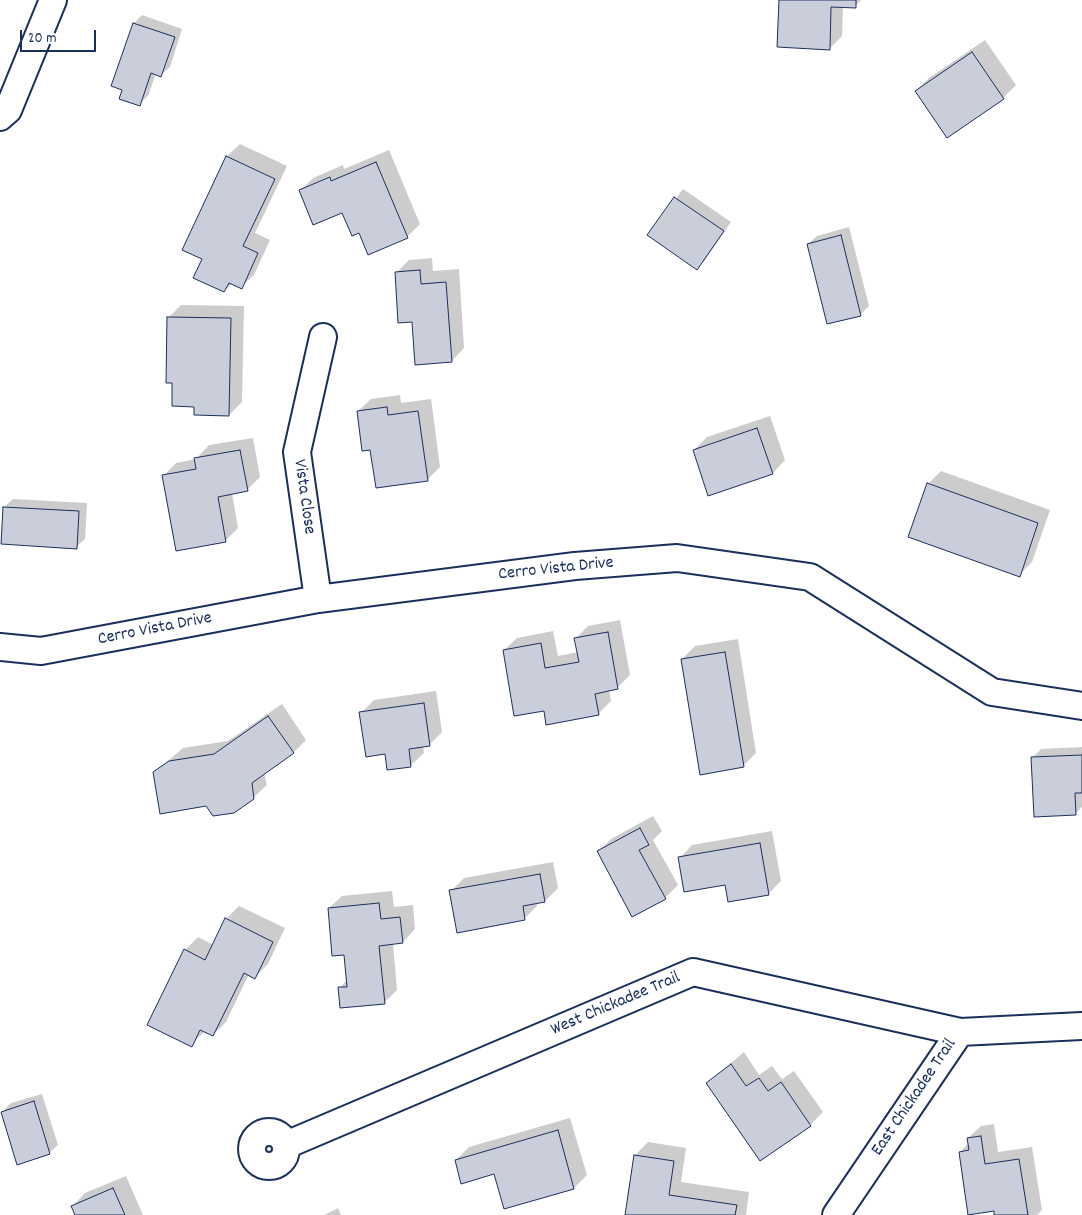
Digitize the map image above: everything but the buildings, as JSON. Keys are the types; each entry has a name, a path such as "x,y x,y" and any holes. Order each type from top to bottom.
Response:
{"street":[{"path":"0,117 8,110 53,0"},
{"name":"Vista Close","path":"318,599 297,452 323,337"},
{"name":"Cerro Vista Drive","path":"0,647 41,651 318,599 576,566 676,558 810,576 992,692 1082,706"},
{"name":"West Chickadee Trail","path":"286,1145 693,972 960,1032"},
{"name":"East Chickadee Trail","path":"836,1215 960,1032 1082,1026"}]}
